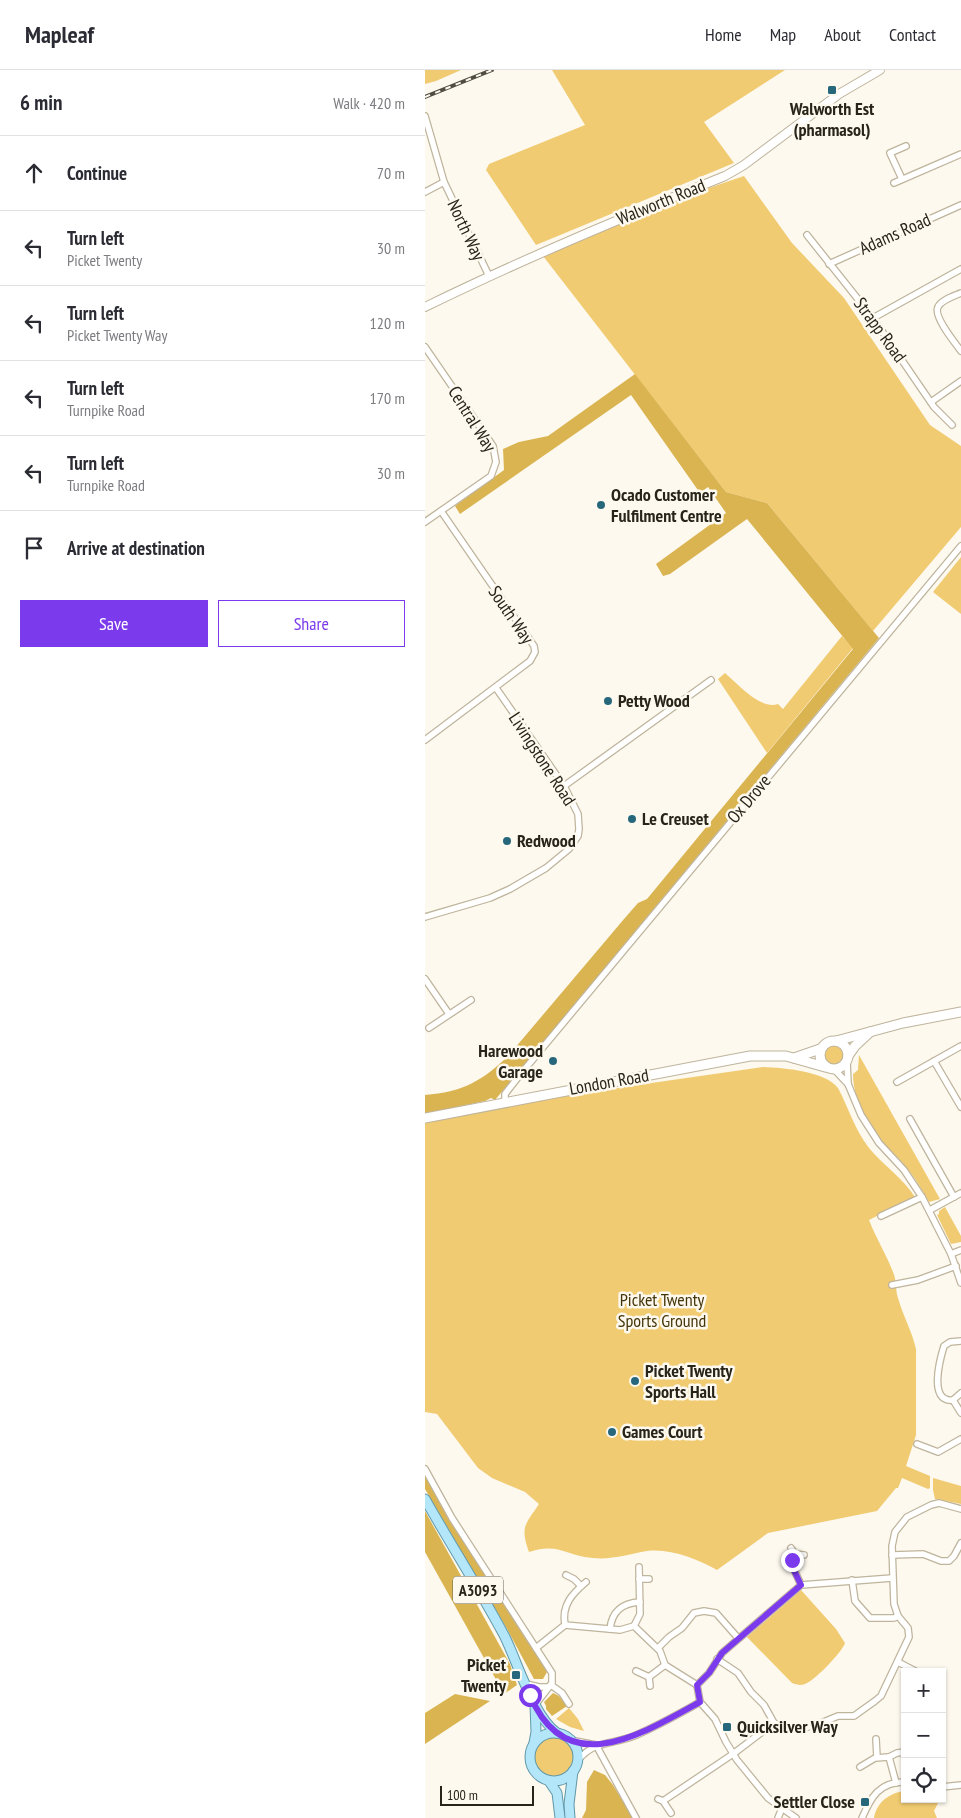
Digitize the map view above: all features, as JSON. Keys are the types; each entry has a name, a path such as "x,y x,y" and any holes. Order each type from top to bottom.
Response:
{"main road":[{"path":"820,1049 819,1059 829,1068 841,1067 855,1046 871,1032 903,1023 961,1012"},
{"name":"London Road","path":"794,1058 820,1049 827,1042 871,1032"},
{"path":"836,1040 846,1048 847,1058"},
{"name":"London Road","path":"425,1118 749,1056 794,1058 829,1068"},
{"name":"A3093","path":"425,1499 490,1610 511,1650 535,1705 547,1725 557,1734"},
{"name":"A3093","path":"534,1743 536,1732 535,1705"},
{"path":"570,1818 569,1804 573,1771 577,1760 575,1747 570,1740 557,1734 543,1736 534,1743 529,1754 532,1768 538,1776 549,1781 560,1781 573,1771"},
{"path":"549,1781 557,1793 560,1818"}],"street":[{"name":"Walworth Road","path":"425,307 574,238 725,176 839,94 880,70"},
{"name":"North Way","path":"425,116 444,182 489,276"},
{"path":"902,180 890,153 906,146"},
{"path":"894,183 961,154"},
{"name":"North Way","path":"425,192 444,182"},
{"name":"Adams Road","path":"829,264 961,205"},
{"name":"Strapp Road","path":"807,235 873,318 931,402 952,425"},
{"path":"873,318 961,269"},
{"path":"961,293 941,303 937,309 938,316 961,351"},
{"name":"Central Way","path":"425,347 493,446 495,453 495,469 491,476 425,522"},
{"path":"931,402 961,382"},
{"name":"South Way","path":"425,740 530,661 535,652 534,646 441,511"},
{"name":"Ox Drove","path":"505,1102 505,1094 519,1076 961,546"},
{"path":"564,786 711,680"},
{"name":"Livingstone Road","path":"425,917 490,898 510,889 546,868 569,849 578,836 578,814 564,786 496,688"},
{"path":"425,979 449,1014"},
{"path":"429,1028 471,1000"},
{"path":"897,1082 961,1046"},
{"path":"847,1058 849,1084 861,1115 883,1149 904,1170 922,1197 951,1254 961,1283"},
{"path":"934,1061 961,1107"},
{"path":"829,1068 849,1084"},
{"path":"910,1119 954,1197"},
{"path":"929,1210 961,1193"},
{"path":"881,1216 922,1197"},
{"path":"951,1254 961,1250"},
{"path":"892,1285 918,1280 956,1266"},
{"path":"961,1341 950,1342 944,1346 938,1371 938,1390 945,1399 953,1400 961,1393"},
{"path":"953,1400 961,1413"},
{"path":"917,1444 938,1452 961,1439"},
{"path":"425,1469 452,1518 552,1673 553,1678 549,1686 535,1705"},
{"path":"717,1659 738,1673 751,1692 764,1705 774,1723 789,1729 801,1729 821,1724 837,1716 856,1715 879,1698 909,1637 907,1626 898,1616 894,1604 892,1555 895,1532 901,1522 907,1517 935,1504 961,1509"},
{"path":"892,1555 923,1554 949,1561 961,1543"},
{"path":"791,1548 795,1554 792,1566 801,1585"},
{"path":"795,1554 804,1555"},
{"path":"536,1648 565,1624 623,1630 634,1626 639,1617 639,1567"},
{"path":"566,1575 574,1579 581,1586"},
{"path":"697,1685 709,1673 717,1659 738,1638 801,1585 892,1578"},
{"path":"639,1579 649,1579"},
{"path":"852,1580 855,1601 870,1618 894,1618 898,1616"},
{"path":"565,1624 564,1614 566,1605 570,1598 586,1582"},
{"path":"610,1629 613,1616 620,1608 628,1604 640,1602"},
{"path":"658,1648 682,1628 693,1614 698,1611 716,1613 738,1638"},
{"path":"634,1626 658,1648 665,1666 697,1685 700,1702 715,1719 733,1754 768,1798 796,1818"},
{"path":"898,1662 909,1668"},
{"path":"649,1677 665,1666"},
{"path":"635,1671 649,1677"},
{"path":"649,1677 650,1686"},
{"path":"526,1684 539,1687 549,1686 563,1693 569,1704"},
{"path":"577,1760 587,1750 634,1736 700,1702"},
{"path":"671,1813 660,1800 733,1754 774,1723"},
{"path":"876,1739 877,1757"},
{"path":"570,1740 596,1746 636,1818"},
{"path":"860,1767 877,1757 889,1757 901,1752"},
{"path":"889,1757 896,1783"},
{"path":"862,1818 874,1794 885,1786 901,1782"},
{"path":"946,1787 961,1785"},
{"path":"778,1818 782,1808"}],"green space":[{"path":"425,70 461,70 425,84"},
{"path":"552,70 785,70 704,122 734,163 536,245 486,170 489,164 585,125"},
{"path":"744,176 792,243 844,298 930,425 961,446 961,527 873,631 767,503 726,492 543,256 691,194"},
{"path":"961,557 961,614 933,592"},
{"path":"842,636 853,648 767,753 718,679 725,673 757,700 771,705 778,704 783,709"},
{"path":"834,1044 842,1047 845,1055 842,1063 834,1066 826,1063 823,1055 826,1047"},
{"path":"859,1055 940,1199 929,1202 912,1175 880,1139 868,1122 859,1104 854,1084 853,1074 858,1070"},
{"name":"Picket Twenty Sports Ground","path":"763,1067 803,1071 832,1082 838,1088 856,1127 869,1148 905,1184 915,1197 869,1220 894,1275 898,1298 916,1349 916,1435 906,1466 930,1476 930,1488 928,1489 902,1478 898,1488 877,1511 768,1533 717,1570 692,1558 665,1551 647,1551 600,1558 584,1557 548,1548 529,1552 526,1544 525,1526 539,1504 525,1492 492,1478 478,1468 437,1414 425,1412 425,1122 554,1097"},
{"path":"945,1207 961,1236 961,1242 951,1244 937,1215"},
{"path":"933,1478 961,1486 961,1504 935,1499"},
{"path":"801,1590 836,1629 845,1643 822,1671 805,1684 799,1685 792,1683 747,1637"},
{"path":"569,1708 578,1719 584,1731 570,1727 556,1719"},
{"path":"554,1737 568,1743 574,1757 568,1771 554,1777 540,1771 534,1757 540,1743"},
{"path":"901,1792 901,1803 938,1803 934,1811 937,1818 874,1818 881,1803 894,1794"}],"shaded area":[{"path":"635,374 726,492 767,503 879,638 495,1100 491,1098 485,1101 425,1114 425,1095 450,1091 471,1084 490,1072 509,1055 638,903 647,899 853,649 747,519 670,574 663,576 656,564 726,513 708,487 700,493 631,395 460,514 455,506 504,470 503,449 519,442 548,436"},
{"path":"425,1472 547,1672 543,1679 534,1679 506,1627 425,1489"},
{"path":"425,1511 510,1664 517,1685 504,1694 425,1552"},
{"path":"553,1693 559,1696 567,1706 552,1716 546,1709 544,1702"},
{"path":"455,1694 490,1701 425,1744 425,1713"},
{"path":"594,1770 605,1775 633,1818 582,1818 586,1810 587,1782"}],"railway":[{"path":"425,97 492,70"}],"place":[{"name":"Walworth Est (pharmasol)","path":"832,90"},
{"name":"Ocado Customer Fulfilment Centre","path":"601,505"},
{"name":"Petty Wood","path":"608,701"},
{"name":"Le Creuset","path":"632,819"},
{"name":"Redwood","path":"507,841"},
{"name":"Harewood Garage","path":"553,1061"},
{"name":"Picket Twenty Sports Hall","path":"635,1381"},
{"name":"Games Court","path":"612,1432"},
{"name":"Picket Twenty","path":"516,1675"},
{"name":"Quicksilver Way","path":"727,1727"},
{"name":"Settler Close","path":"865,1802"}],"route":[{"path":"530,1695 551,1730 570,1740 596,1746 634,1736 681,1712 700,1702 697,1692 698,1682 709,1673 722,1653 801,1585 792,1566 792,1560"}]}
